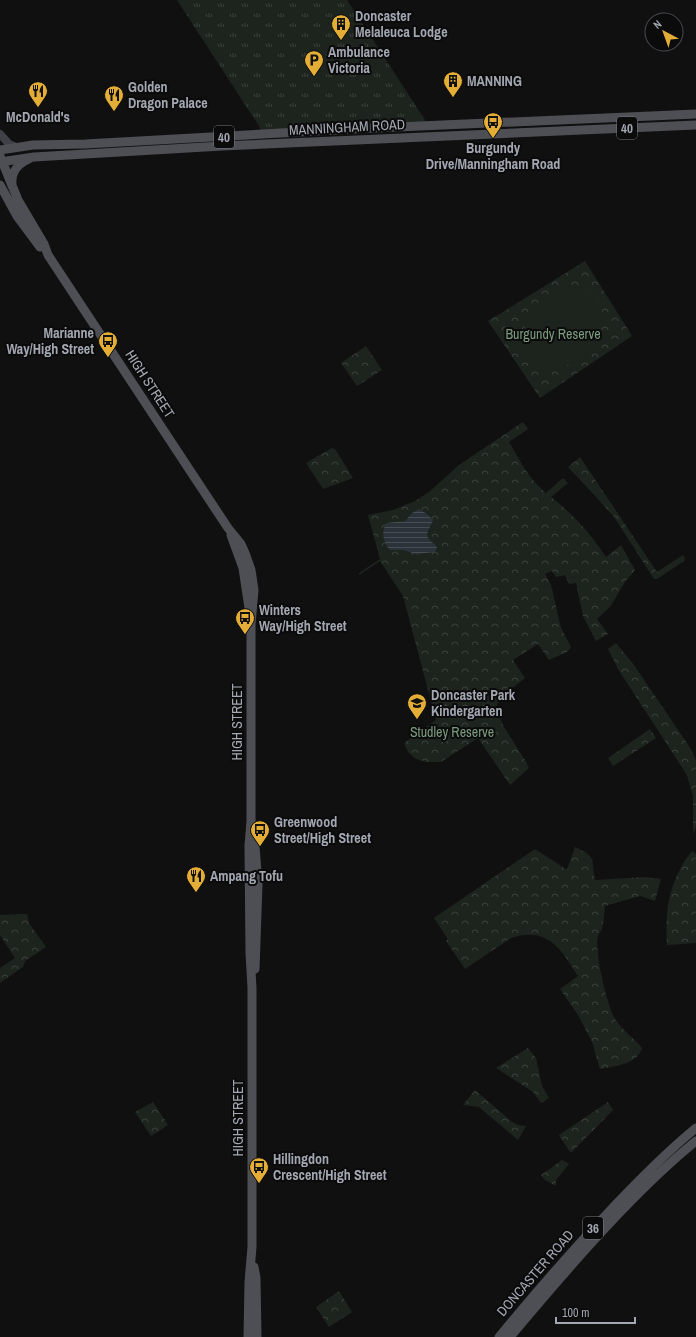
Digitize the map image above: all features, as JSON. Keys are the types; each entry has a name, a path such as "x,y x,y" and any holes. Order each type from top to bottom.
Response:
{"main road":[{"name":"MANNINGHAM ROAD","path":"0,150 16,147 154,141 349,129 696,114"},
{"path":"606,118 606,129"},
{"name":"MANNINGHAM ROAD","path":"1,160 349,140 696,124"},
{"path":"349,129 349,140"},
{"path":"0,134 9,144 16,147"},
{"path":"13,188 12,176 16,169 23,162 34,157"},
{"name":"HIGH STREET","path":"1,160 13,188 44,244 48,255"},
{"name":"HIGH STREET","path":"0,185 3,194 17,216 35,241 48,255 228,528 241,544 251,570 254,590 251,624 251,820 255,837 258,891 256,966 252,988 252,1248 249,1282 248,1337"},
{"name":"DONCASTER ROAD","path":"499,1337 559,1266 626,1194 655,1164 696,1128"},
{"name":"DONCASTER ROAD","path":"510,1337 562,1274 638,1192 696,1141"},
{"name":"HIGH STREET","path":"252,1248 256,1278 257,1337"}],"green space":[{"path":"177,0 347,0 425,120 424,126 262,134 259,126"},
{"name":"Burgundy Reserve","path":"585,261 632,336 540,398 488,321"},
{"path":"570,286 588,292 596,298 602,312 599,334 592,348 582,357 561,368 540,373 523,351 521,342 522,333 533,315 541,307 564,287"},
{"path":"366,346 382,370 357,386 341,363"},
{"name":"Studley Reserve","path":"523,422 528,429 509,442 530,476 546,493 563,478 568,483 551,497 567,510 581,525 606,557 621,545 635,570 625,582 610,607 597,619 608,634 596,641 583,616 576,583 569,584 565,575 556,577 552,571 545,574 551,585 561,628 571,647 567,652 549,660 538,644 513,660 525,678 500,698 496,710 504,727 529,768 510,785 478,738 441,762 426,762 416,759 408,752 404,743 436,720 403,596 380,561 359,575 359,573 380,559 368,515 393,510 415,501 429,492 459,465"},
{"path":"332,448 335,449 353,478 323,489 306,463"},
{"path":"580,457 657,572 683,555 685,558 684,561 657,579 654,579 614,517 568,467"},
{"path":"616,643 634,665 691,749 696,761 696,827 693,834 693,796 687,775 618,669 608,649"},
{"path":"650,729 656,738 613,766 608,758"},
{"path":"575,847 587,853 592,859 595,880 645,877 661,879 655,901 640,896 605,906 602,930 599,933 597,943 608,1003 615,1019 621,1027 642,1048 635,1058 624,1064 600,1069 592,1042 578,1015 560,989 578,976 566,957 552,942 535,935 524,935 511,938 465,969 446,941 448,939 434,918 535,849 567,870"},
{"path":"692,851 696,854 696,943 667,945 667,919 670,895 678,873"},
{"path":"27,914 29,923 46,947 25,961 23,967 0,983 0,968 15,958 0,935 0,915"},
{"path":"528,1048 536,1058 542,1086 549,1098 541,1103 533,1092 496,1068"},
{"path":"475,1090 512,1122 518,1125 526,1126 518,1140 479,1107 463,1105"},
{"path":"153,1102 168,1125 151,1136 135,1112"},
{"path":"608,1102 613,1110 572,1152 570,1152 559,1135"},
{"path":"562,1160 569,1164 556,1180 556,1186 545,1180 541,1175"},
{"path":"339,1291 352,1312 329,1327 316,1307"}],"shaded area":[{"path":"419,509 433,520 427,535 437,547 435,552 416,554 403,550 390,550 386,544 383,533 387,523 405,521 412,513"}],"place":[{"name":"Doncaster Melaleuca Lodge","path":"341,41"},
{"name":"Ambulance Victoria","path":"314,77"},
{"name":"MANNING","path":"453,98"},
{"name":"McDonald's","path":"38,108"},
{"name":"Golden Dragon Palace","path":"114,112"},
{"name":"Burgundy Drive/Manningham Road","path":"493,139"},
{"name":"Marianne Way/High Street","path":"108,358"},
{"name":"Winters Way/High Street","path":"245,635"},
{"name":"Doncaster Park Kindergarten","path":"417,720"},
{"name":"Greenwood Street/High Street","path":"260,847"},
{"name":"Ampang Tofu","path":"196,893"},
{"name":"Hillingdon Crescent/High Street","path":"259,1184"}]}
